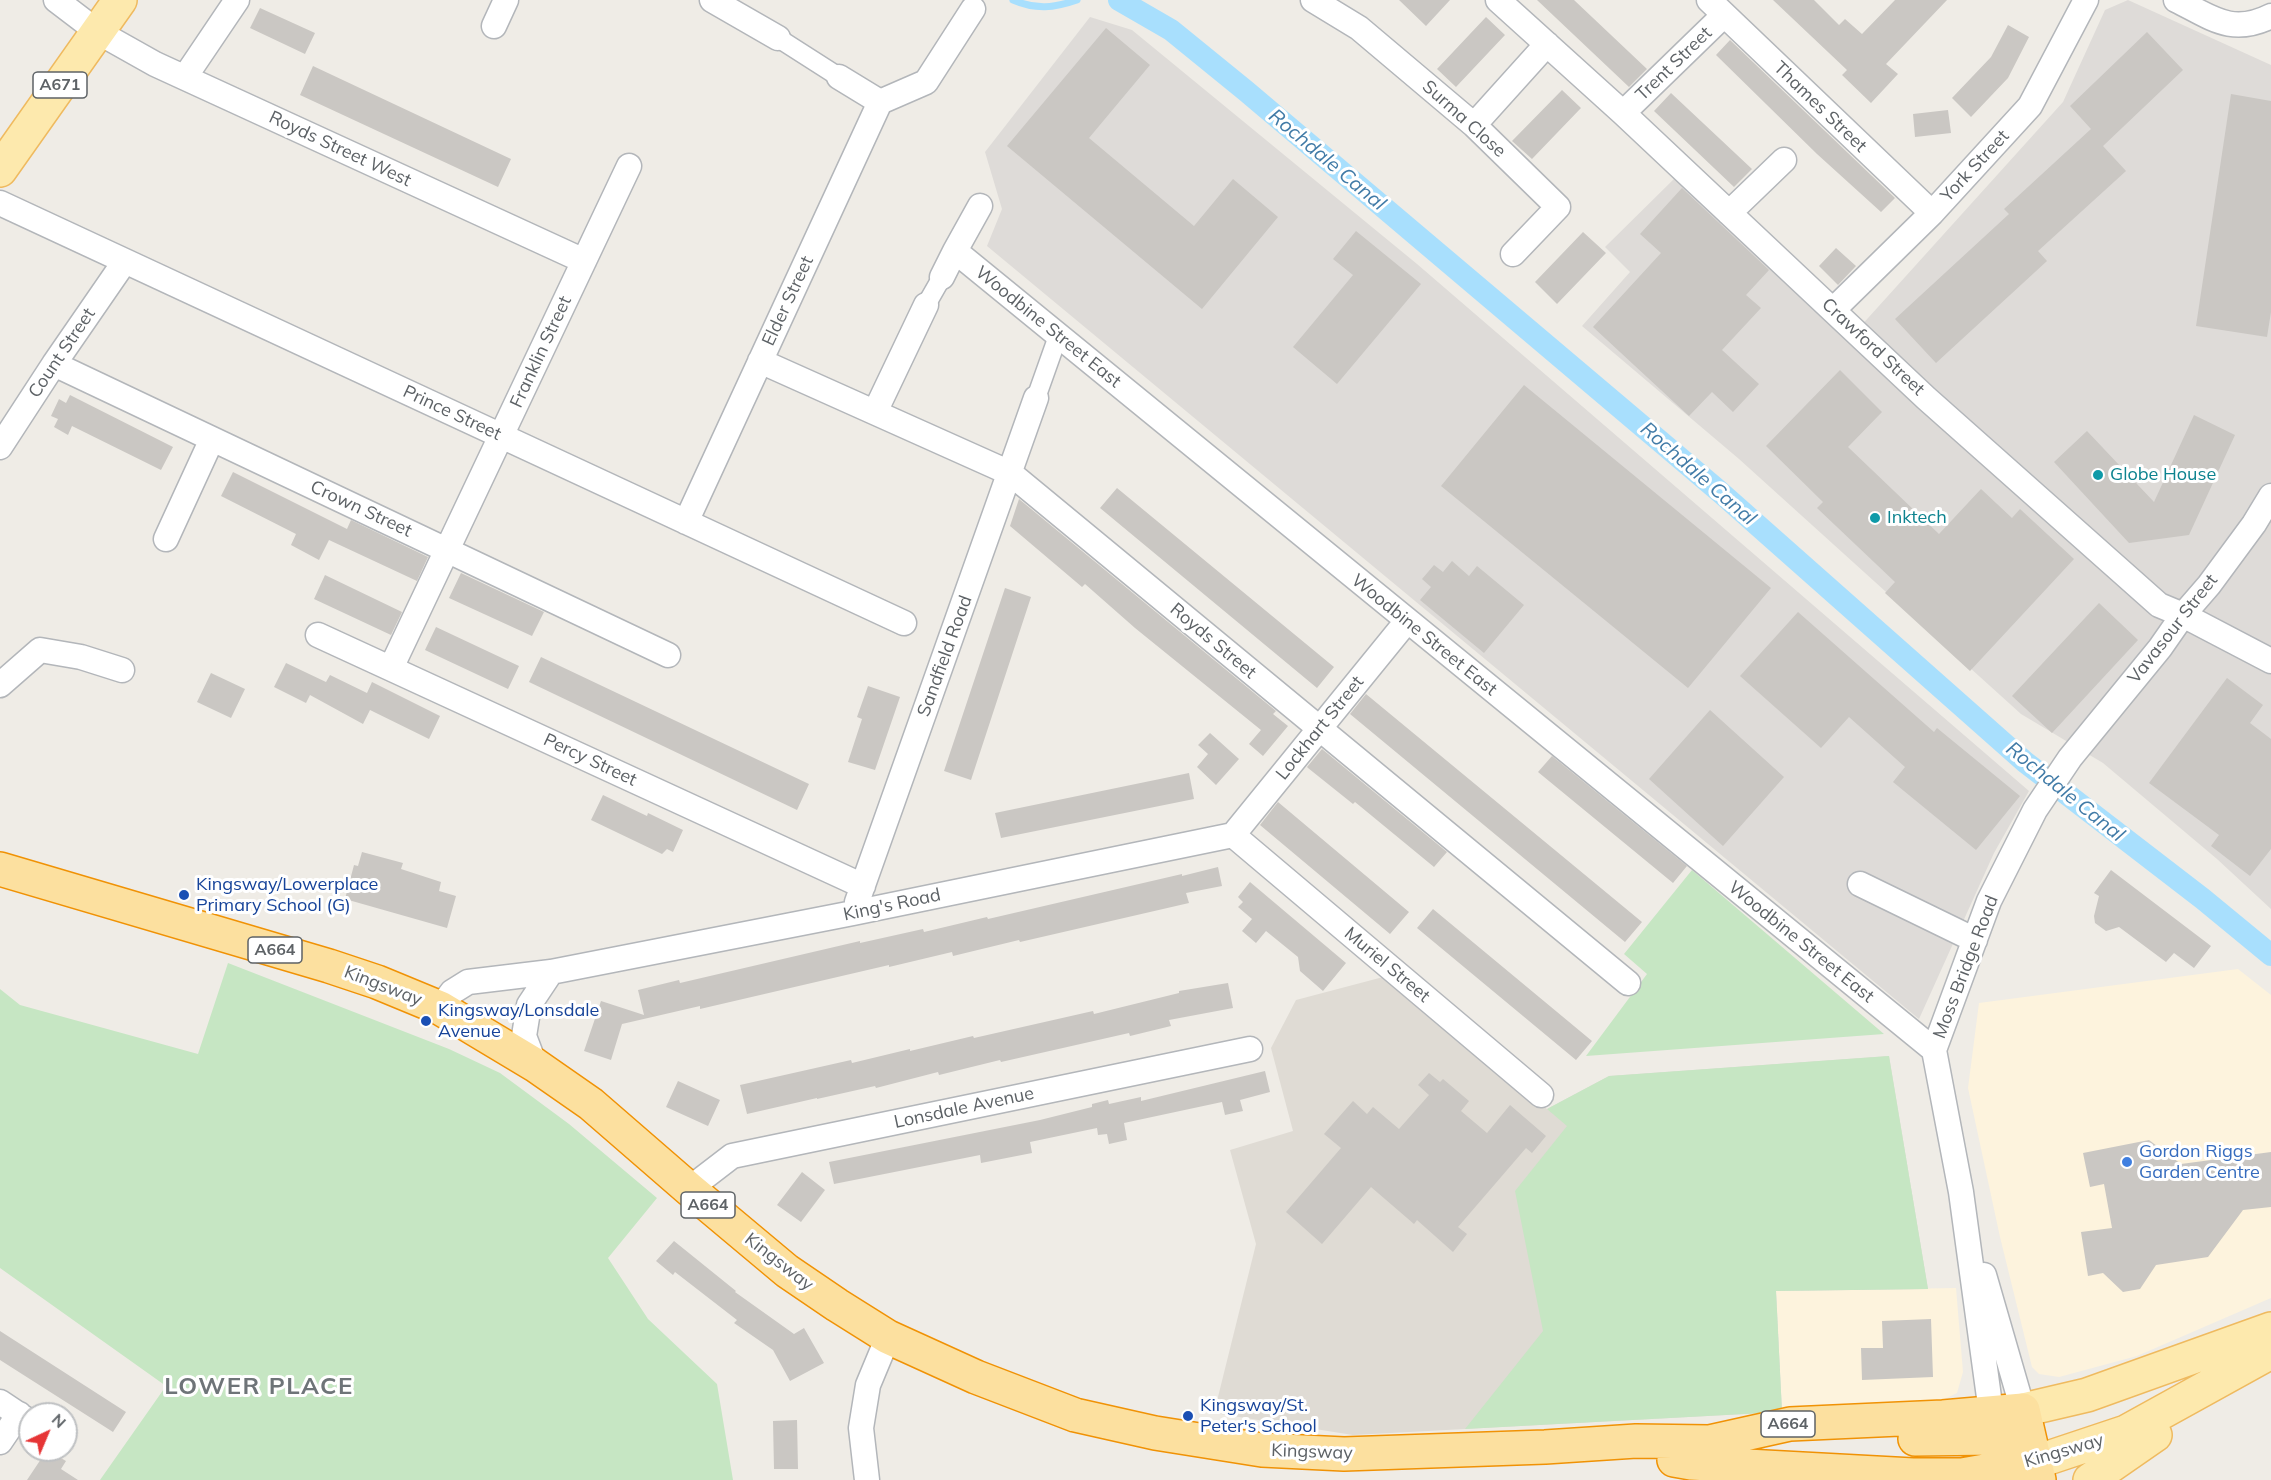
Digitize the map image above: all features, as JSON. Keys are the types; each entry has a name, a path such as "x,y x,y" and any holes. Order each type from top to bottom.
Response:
{"highway":[{"name":"Kingsway","path":"0,869 329,966 377,982 440,1008 535,1065 591,1104 787,1270 837,1305 888,1337 976,1377 1075,1415 1155,1433 1262,1450 1344,1454 1636,1441 1709,1442 1790,1424 1943,1417 2006,1440"},
{"name":"Kingsway","path":"1586,1444 1691,1463 1917,1477 1962,1475 2006,1440"},
{"name":"A664","path":"2006,1440 2015,1444 2038,1471"}],"main road":[{"name":"A671","path":"0,170 120,0"},
{"name":"Kingsway","path":"2006,1440 2087,1395 2271,1329"},
{"name":"Kingsway","path":"2038,1471 2126,1432 2271,1352"},
{"name":"A664","path":"2090,1480 2141,1443 2209,1403 2271,1352"},
{"name":"A664","path":"2006,1440 2093,1433 2155,1416"}],"street":[{"name":"Royds Street West","path":"56,0 98,32 155,64 584,261"},
{"path":"185,77 237,0"},
{"path":"494,26 506,0"},
{"path":"713,0 880,102 903,94 926,82 973,9"},
{"name":"Surma Close","path":"1313,0 1359,28 1474,125 1558,207 1513,254"},
{"name":"Crawford Street","path":"1498,0 1623,113 1926,398 2159,605 2271,661"},
{"name":"York Street","path":"1833,310 1932,213 2030,106 2086,0"},
{"path":"2176,0 2228,25 2247,25 2271,16"},
{"name":"Thames Street","path":"1716,8 1932,213"},
{"name":"Trent Street","path":"1623,113 1716,8"},
{"path":"1474,125 1547,44"},
{"name":"Elder Street","path":"686,522 880,102"},
{"path":"1729,213 1785,160"},
{"name":"Franklin Street","path":"391,668 629,166"},
{"name":"Prince Street","path":"0,203 903,623"},
{"path":"875,412 926,305 980,206"},
{"name":"Woodbine Street East","path":"955,251 1934,1050"},
{"name":"Count Street","path":"0,447 125,261"},
{"path":"1036,398 1058,336"},
{"name":"Royds Street","path":"760,361 1010,473 1628,983"},
{"name":"Crown Street","path":"54,364 669,655"},
{"name":"Sandfield Road","path":"853,913 1036,398"},
{"path":"166,539 212,439"},
{"name":"Vavasour Street","path":"2070,758 2209,585 2254,524 2271,496"},
{"name":"Lockhart Street","path":"1233,835 1407,621"},
{"name":"Percy Street","path":"318,635 863,886"},
{"path":"0,685 40,650 81,657 122,670"},
{"name":"Moss Bridge Road","path":"2006,1440 1934,1050 1989,901 2035,810 2070,758"},
{"name":"King's Road","path":"440,1008 452,992 468,982 551,972 1233,835"},
{"name":"Muriel Street","path":"1233,835 1541,1095"},
{"path":"1860,884 1975,940"},
{"path":"535,1065 524,1036 529,1005 551,972"},
{"name":"Lonsdale Avenue","path":"689,1189 732,1156 1250,1049"},
{"path":"867,1480 861,1428 868,1386 888,1337"},
{"path":"0,1442 16,1413"}],"shaded area":[{"path":"2128,0 2271,65 2271,909 2217,859 2103,763 2021,714 1739,459 1582,326 1630,272 1605,247 1676,177 1850,338 2063,102 2105,10"},
{"path":"1090,17 1132,30 1417,264 2029,791 1994,853 1919,1019 987,246 1002,209 985,152"},
{"name":"Gordon Riggs Garden Centre","path":"2238,969 2271,995 2271,1298 2137,1356 2059,1377 2039,1374 2032,1367 2000,1237 1968,1088 1979,1003"},
{"path":"1387,976 1547,1109 1609,1076 1889,1056 1928,1289 1776,1291 1782,1412 1353,1435 1214,1413 1256,1244 1230,1150 1293,1131 1271,1048 1296,1000"},
{"path":"1956,1288 1963,1372 1957,1393 1938,1402 1782,1412 1776,1291"}],"green space":[{"path":"1692,870 1884,1034 1586,1056 1647,974 1624,954"},
{"path":"228,963 449,1049 500,1073 569,1124 657,1198 608,1258 648,1319 717,1384 733,1480 100,1480 166,1386 0,1268 0,989 20,1005 198,1054"},
{"path":"1889,1056 1928,1289 1776,1291 1782,1412 1465,1429 1543,1331 1515,1191 1567,1126 1547,1109 1609,1076"}],"building":[{"path":"1399,0 1450,0 1426,26"},
{"path":"1537,0 1574,0 1647,69 1629,87"},
{"path":"1773,0 1814,0 1839,25 1845,19 1862,34 1895,0 1947,0 1886,64 1898,74 1871,103 1842,75 1847,70"},
{"path":"260,8 315,33 305,54 250,28"},
{"path":"1486,17 1505,35 1456,87 1437,69"},
{"path":"2008,25 2029,37 2008,78 1971,117 1952,98 1991,57"},
{"path":"1106,28 1150,65 1089,138 1194,226 1233,179 1278,217 1202,309 1007,146"},
{"path":"2147,32 2183,70 2103,146 2126,171 2038,251 2047,261 1936,363 1895,319 2009,214 2004,209 2091,129 2070,106"},
{"path":"1730,40 1895,198 1881,212 1817,154 1716,55"},
{"path":"313,66 511,159 498,187 300,95"},
{"path":"1562,90 1581,108 1532,159 1512,141"},
{"path":"1671,93 1752,169 1734,187 1654,111"},
{"path":"2231,94 2271,101 2271,312 2267,337 2196,326"},
{"path":"1948,110 1951,133 1915,137 1913,114"},
{"path":"1682,188 1769,270 1746,295 1761,308 1722,350 1759,384 1733,412 1712,392 1689,416 1593,327 1661,253 1640,234"},
{"path":"1356,231 1421,284 1337,384 1293,347 1353,275 1333,259"},
{"path":"1583,232 1606,253 1557,304 1535,282"},
{"path":"1836,248 1856,266 1838,285 1819,266"},
{"path":"1840,370 1882,412 1848,447 1939,534 1981,489 2012,518 2020,509 2074,559 1970,671 1885,593 1895,582 1817,508 1823,502 1766,446"},
{"path":"1524,385 1771,588 1688,688 1441,486"},
{"path":"70,395 173,447 161,470 72,426 68,435 54,427 58,419 51,416 59,399 66,403"},
{"name":"Globe House","path":"2194,415 2235,435 2189,535 2129,543 2054,462 2087,431 2154,502"},
{"path":"233,472 347,529 351,520 428,557 417,581 329,540 319,560 291,545 296,534 221,496"},
{"path":"1117,488 1334,667 1317,688 1100,508"},
{"path":"1019,499 1276,711 1273,714 1288,726 1263,756 1249,744 1261,730 1135,628 1085,584 1082,587 1010,526"},
{"path":"1452,561 1469,576 1477,566 1524,605 1484,653 1420,600 1431,587 1422,579 1434,565 1443,572"},
{"path":"461,573 544,612 532,636 449,598"},
{"path":"325,575 402,612 391,635 314,599"},
{"path":"1005,588 1031,597 971,780 944,771"},
{"path":"2099,603 2138,640 2052,733 2012,696"},
{"path":"1798,612 1934,732 1937,728 2020,796 1976,850 1893,782 1905,767 1849,717 1821,748 1740,676"},
{"path":"436,627 519,666 508,689 425,650"},
{"path":"541,657 809,784 797,810 529,682"},
{"path":"286,663 326,682 330,675 367,693 372,682 440,716 429,739 370,710 363,724 310,695 306,703 274,687"},
{"path":"211,673 245,689 231,718 197,702"},
{"path":"2227,678 2263,705 2250,723 2271,739 2271,849 2250,876 2211,846 2219,835 2149,783"},
{"path":"868,686 900,697 875,770 848,762 862,719 857,717"},
{"path":"1366,694 1642,922 1625,942 1350,714"},
{"path":"1710,710 1784,777 1723,846 1649,779"},
{"path":"1210,733 1239,759 1216,785 1197,767 1208,754 1198,745"},
{"path":"1322,749 1447,852 1434,867 1355,802 1353,804 1307,767"},
{"path":"1552,756 1687,866 1673,883 1538,772"},
{"path":"1189,773 1194,799 1001,838 995,813"},
{"path":"603,795 683,830 673,852 667,849 662,854 591,820"},
{"path":"1278,802 1409,912 1390,934 1260,825"},
{"path":"362,852 403,863 401,869 441,882 439,891 456,896 447,928 345,899 354,865 358,866"},
{"path":"1218,867 1222,886 1186,893 1189,903 1020,942 1019,940 953,956 952,952 700,1009 700,1006 622,1024 611,1060 584,1051 601,1001 644,1015 638,990 679,980 680,983 860,941 860,943 923,929 924,932 987,917 988,919"},
{"path":"2111,870 2211,946 2194,968 2174,953 2166,962 2119,927 2106,931 2095,923 2094,916 2099,896 2094,893"},
{"path":"1250,882 1346,963 1323,991 1300,971 1298,957 1266,931 1256,943 1242,931 1252,919 1238,907 1243,902 1238,897"},
{"path":"1433,909 1592,1041 1576,1060 1417,928"},
{"path":"1228,983 1233,1008 1169,1020 1171,1026 1130,1036 1129,1033 1001,1062 1000,1060 939,1075 938,1072 876,1088 875,1086 747,1114 740,1085 851,1060 852,1063 973,1036 974,1038 1093,1011 1094,1014 1179,993 1179,991"},
{"path":"1265,1071 1270,1092 1240,1100 1243,1111 1225,1115 1222,1102 1124,1123 1127,1140 1109,1144 1107,1134 1098,1135 1097,1128 1030,1142 1032,1153 981,1163 980,1155 834,1184 829,1162 1040,1120 1092,1107 1092,1104 1108,1100 1109,1104 1141,1097 1141,1101"},
{"path":"1429,1073 1440,1082 1443,1079 1469,1101 1461,1111 1487,1133 1510,1105 1546,1136 1532,1153 1526,1148 1458,1227 1467,1234 1453,1252 1417,1220 1414,1224 1371,1187 1322,1244 1286,1212 1341,1148 1324,1134 1353,1101 1367,1114 1373,1107 1399,1129 1429,1095 1418,1085"},
{"path":"678,1081 720,1100 708,1126 666,1107"},
{"path":"2149,1140 2181,1164 2271,1152 2271,1207 2243,1210 2208,1257 2156,1265 2140,1289 2123,1292 2103,1273 2088,1276 2081,1232 2112,1228 2104,1184 2090,1187 2083,1153"},
{"path":"802,1172 825,1190 801,1222 777,1205"},
{"path":"674,1241 735,1292 794,1334 804,1328 824,1363 790,1381 773,1350 734,1323 737,1320 675,1272 673,1275 656,1261"},
{"path":"1931,1319 1933,1377 1862,1380 1861,1348 1883,1348 1882,1321"},
{"path":"0,1331 126,1412 113,1432 78,1410 78,1402 66,1402 0,1360"},
{"path":"797,1420 798,1469 774,1469 773,1421"},
{"path":"39,1462 65,1462 61,1469 78,1480 27,1480"}],"waterway":[{"path":"1013,0 1045,7 1077,0"},
{"name":"Rochdale Canal","path":"1119,0 1171,30 1246,91 1720,492 2025,762 2203,899 2271,955"}],"place":[{"name":"Globe House","path":"2098,475"},
{"name":"Inktech","path":"1875,518"},
{"name":"Kingsway/Lowerplace Primary School (G)","path":"184,895"},
{"name":"Kingsway/Lonsdale Avenue","path":"426,1021"},
{"name":"Gordon Riggs Garden Centre","path":"2127,1162"},
{"name":"Kingsway/St. Peter's School","path":"1188,1416"}],"district":[{"name":"LOWER PLACE","path":"259,1387"}]}
